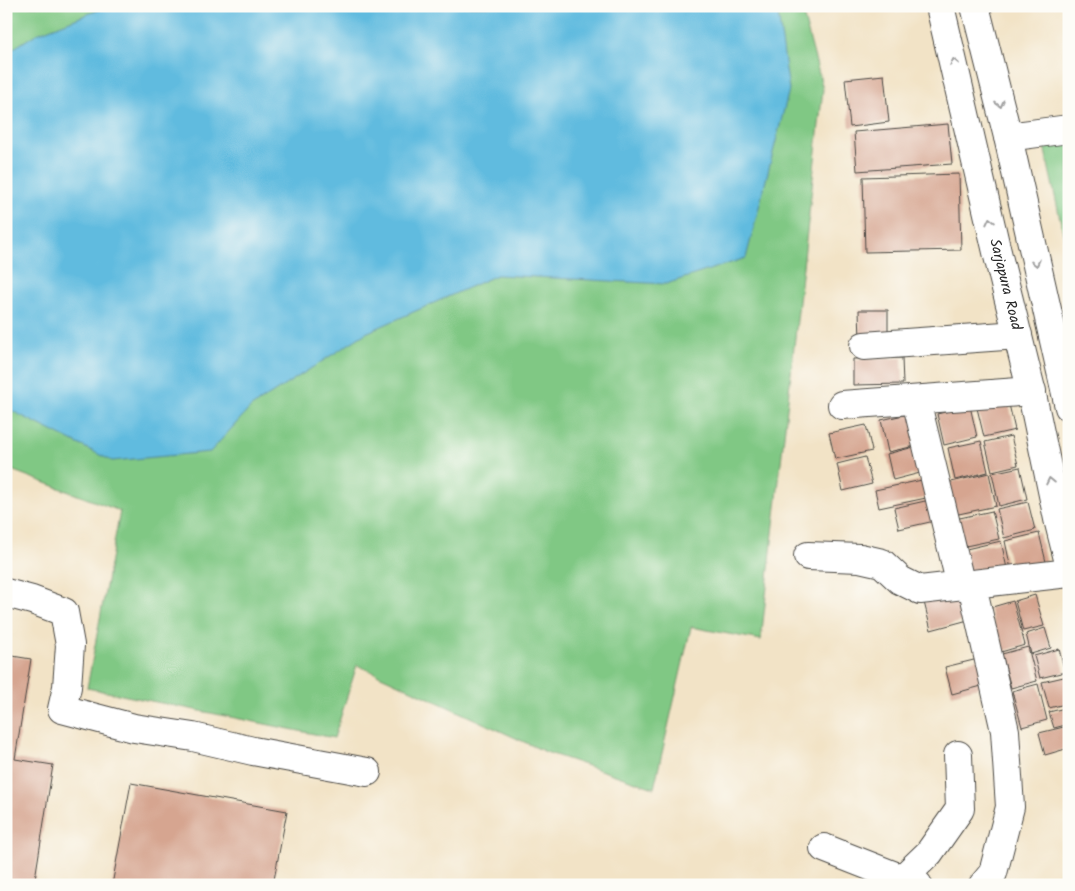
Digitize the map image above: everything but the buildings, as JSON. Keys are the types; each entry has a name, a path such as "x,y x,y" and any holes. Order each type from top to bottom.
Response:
{"street":[{"name":"Sarjapura Road","path":"940,6 997,252 1032,392 1069,563"},
{"path":"975,6 1065,374 1069,407"},
{"path":"1008,137 1069,129"},
{"path":"1038,133 1069,150"},
{"path":"864,346 1018,335"},
{"path":"842,405 1032,392"},
{"path":"916,400 1005,731 1010,807 993,873 984,885"},
{"path":"808,556 860,558 882,563 900,580 920,590 1069,573"},
{"path":"6,593 64,612 70,644 67,687 62,709 134,728 193,737 253,751 367,772"},
{"path":"824,848 895,880 929,853 960,809 958,755"}],"green space":[{"path":"6,6 801,6 823,89 761,640 691,627 654,788 546,752 357,665 334,738 87,688 120,511 6,468"},
{"path":"1069,143 1069,260 1044,146"}],"water":[{"path":"109,6 777,6 789,90 746,258 666,284 497,275 366,333 251,407 210,452 112,461 6,408 6,53 36,34"}]}
